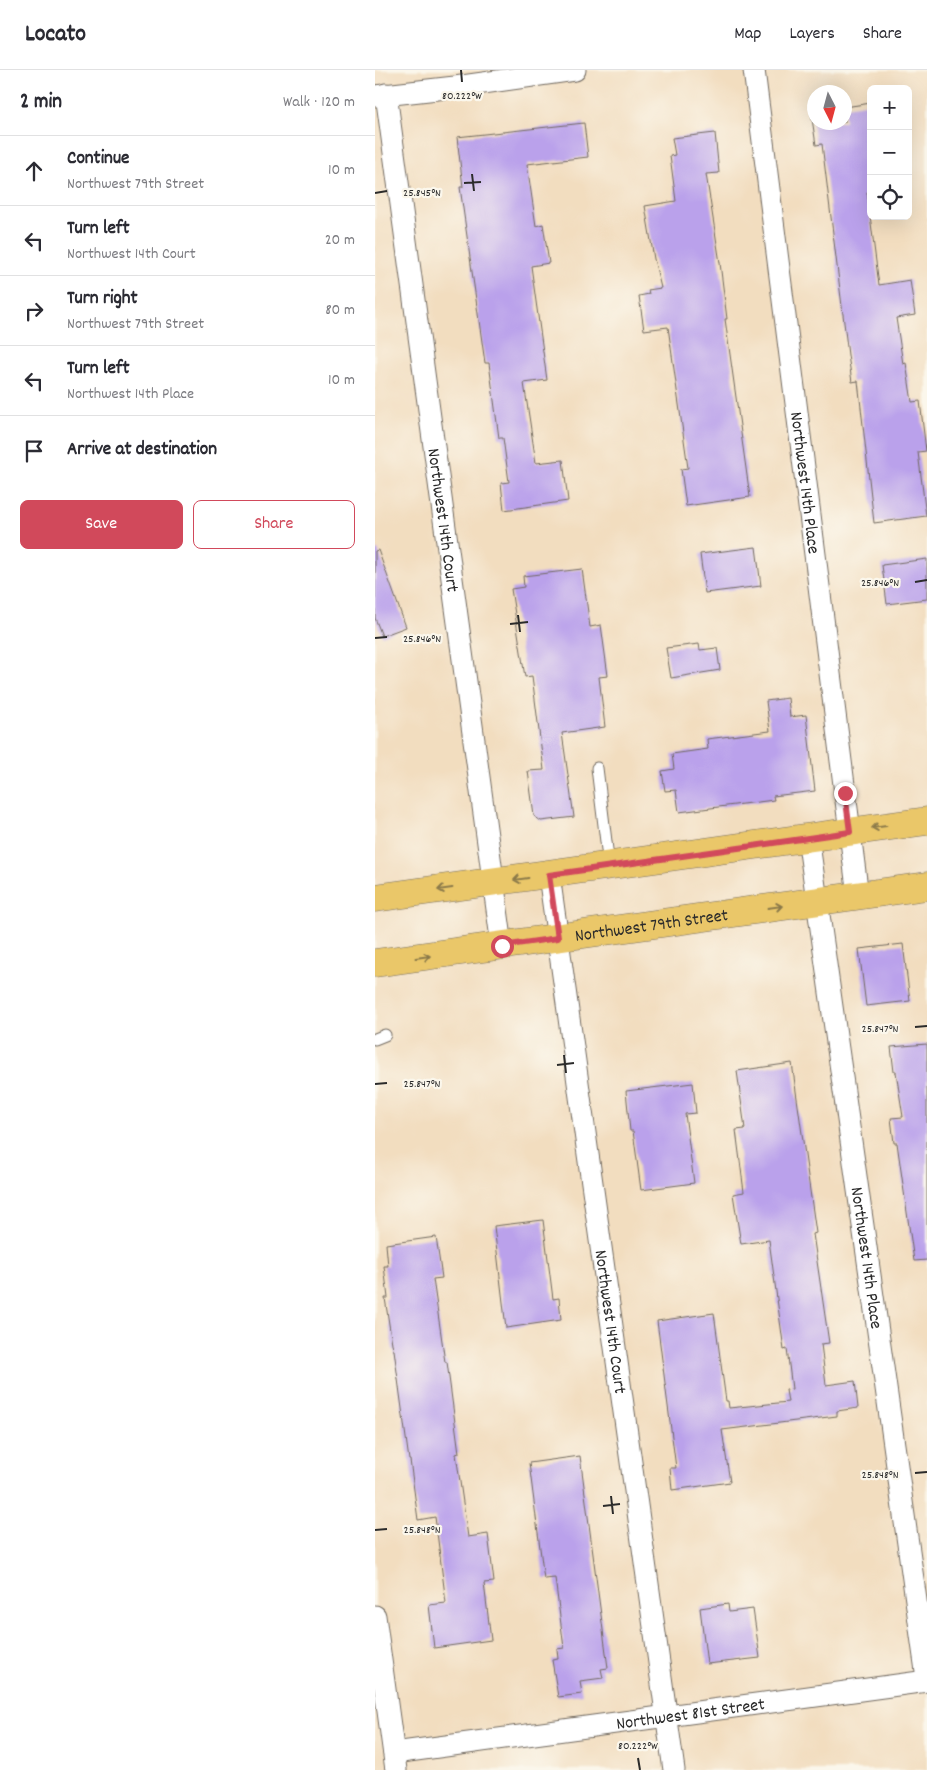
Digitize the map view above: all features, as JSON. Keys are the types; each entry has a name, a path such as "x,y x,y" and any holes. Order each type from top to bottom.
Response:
{"main road":[{"path":"375,898 927,821"},
{"name":"Northwest 79th Street","path":"375,964 927,886"}],"street":[{"path":"381,95 454,79 575,70"},
{"name":"Northwest 14th Place","path":"754,70 858,896"},
{"name":"Northwest 14th Court","path":"381,95 502,946"},
{"name":"Northwest 14th Place","path":"809,837 927,1679"},
{"name":"Northwest 14th Court","path":"549,875 674,1770"},
{"path":"375,1616 395,1762"},
{"name":"Northwest 81st Street","path":"395,1762 667,1716 927,1679"}],"lane":[{"path":"597,768 609,866"}],"building":[{"path":"867,104 867,220 871,220 879,285 910,280 915,315 896,318 903,364 906,363 912,402 920,401 926,451 918,452 926,516 874,523 858,381 852,382 822,144 816,145 814,130 852,130 852,106"},
{"path":"584,123 588,157 527,164 536,226 543,224 549,263 531,266 547,380 524,383 536,463 563,460 568,501 504,510 501,483 509,482 503,438 499,438 489,363 485,363 460,187 463,187 457,137"},
{"path":"715,133 719,173 706,174 720,263 727,319 725,319 750,497 686,506 681,469 688,468 668,327 644,330 639,296 649,294 648,290 661,288 645,206 676,201 670,156 675,155 672,138"},
{"path":"756,547 761,586 705,593 700,554"},
{"path":"378,550 406,627 382,636 375,618 375,551"},
{"path":"927,559 927,599 887,604 882,565"},
{"path":"582,569 590,627 601,625 608,676 599,677 605,727 562,733 574,817 541,821 534,816 528,771 544,770 532,676 525,677 511,589 524,587 523,576"},
{"path":"699,644 700,650 717,648 720,670 671,678 666,648"},
{"path":"788,698 790,717 806,715 815,791 773,796 774,800 679,812 676,790 665,791 662,771 674,769 672,754 708,749 707,739 770,731 766,701"},
{"path":"903,944 910,1001 866,1006 859,949"},
{"path":"927,1044 927,1260 914,1261 897,1143 894,1143 891,1118 903,1117 891,1047"},
{"path":"792,1063 816,1233 813,1234 829,1343 821,1344 826,1385 855,1381 858,1408 837,1411 837,1416 722,1430 730,1482 672,1490 670,1468 676,1468 657,1321 714,1313 726,1401 728,1401 729,1408 788,1402 786,1390 792,1389 787,1349 784,1350 769,1240 741,1244 733,1194 744,1192 736,1130 745,1129 737,1071"},
{"path":"693,1083 696,1113 685,1114 694,1183 641,1190 633,1131 630,1131 626,1091"},
{"path":"543,1220 553,1299 559,1298 561,1320 506,1328 494,1226"},
{"path":"436,1237 442,1278 433,1279 445,1362 447,1362 459,1453 456,1454 468,1537 488,1534 494,1582 484,1583 491,1640 434,1648 429,1605 446,1603 435,1517 418,1520 385,1298 388,1298 384,1266 388,1266 386,1244"},
{"path":"580,1456 608,1668 601,1669 603,1678 580,1681 582,1694 558,1697 552,1660 558,1659 557,1649 564,1648 555,1578 544,1579 529,1463"},
{"path":"728,1604 729,1612 753,1609 760,1658 707,1664 700,1608"}],"route":[{"path":"502,946 558,938 549,875 850,832 845,793"}]}
